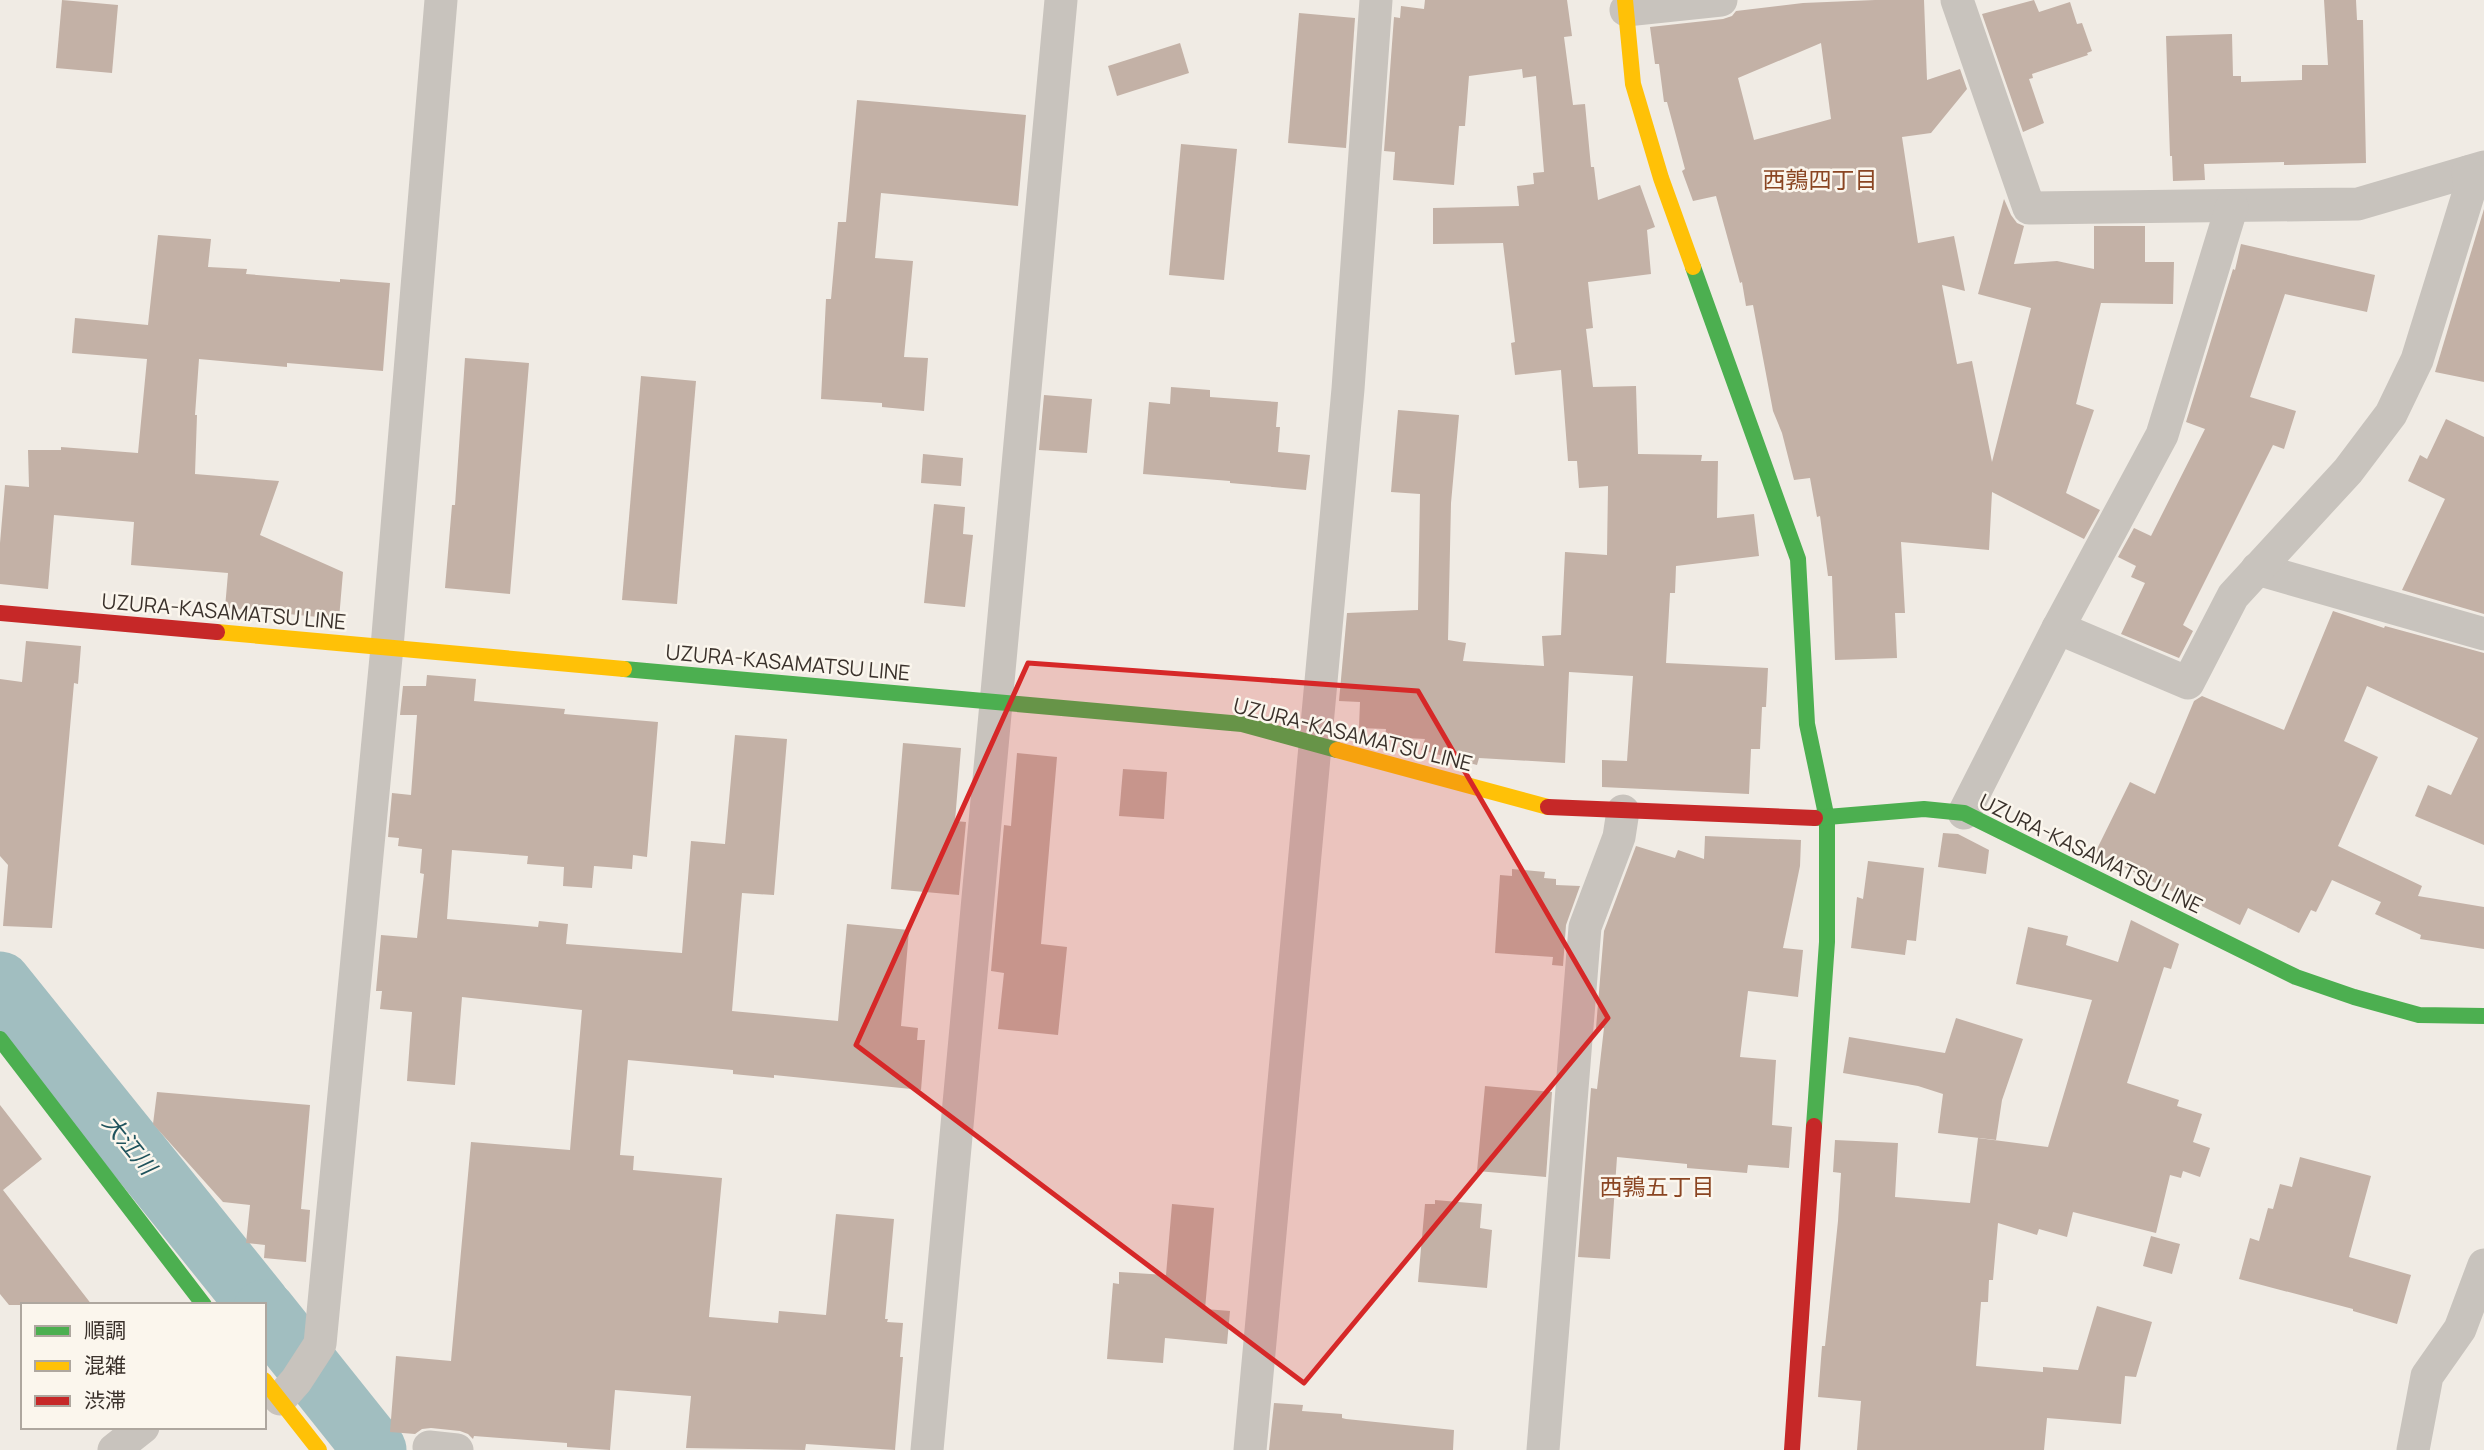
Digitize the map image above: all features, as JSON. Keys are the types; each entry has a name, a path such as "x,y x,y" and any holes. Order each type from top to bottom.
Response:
{"main road":[{"path":"1626,5 1633,84 1661,177 1798,559 1807,724 1827,819 1827,942 1792,1450"},
{"name":"UZURA-KASAMATSU LINE","path":"0,612 1242,724 1549,807 1827,819 1924,809 1964,813 2296,977 2419,1015 2484,1016"},
{"path":"0,1039 202,1303"},
{"path":"280,1387 319,1450"}],"street":[{"path":"280,1387 320,1344 387,647 441,0"},
{"path":"927,1450 1060,0"},
{"path":"1250,1450 1348,388 1376,0"},
{"path":"1626,5 1721,0"},
{"path":"1957,0 2029,208 2358,204 2476,169"},
{"path":"2058,628 2188,683 2233,596 2348,471 2391,414 2417,360 2476,169"},
{"path":"1964,813 2058,628 2162,435 2232,206"},
{"path":"2257,569 2484,634"},
{"path":"1542,1450 1585,928 1619,836 1623,811"},
{"path":"2413,1450 2427,1376 2460,1329 2484,1265"},
{"path":"114,1450 140,1429"}],"highlighted area":[{"path":"1028,663 1418,691 1608,1018 1304,1383 856,1045"}],"building":[{"path":"62,0 118,5 112,73 56,68"},
{"path":"1425,0 1567,0 1572,36 1564,37 1573,105 1585,104 1591,167 1594,167 1598,200 1640,185 1655,227 1647,230 1651,274 1588,282 1593,328 1586,329 1593,387 1636,386 1638,454 1702,455 1701,461 1718,461 1717,518 1754,514 1759,556 1676,566 1675,593 1670,593 1666,663 1768,668 1766,707 1762,707 1760,749 1751,749 1749,794 1602,787 1602,760 1627,761 1633,676 1569,672 1565,763 1479,758 1477,765 1421,750 1425,739 1385,737 1386,729 1359,728 1360,702 1339,701 1347,613 1418,610 1420,494 1391,492 1398,410 1459,415 1451,503 1448,640 1466,643 1463,661 1544,666 1542,636 1561,635 1565,552 1607,555 1608,486 1579,488 1577,461 1568,461 1561,370 1515,375 1511,343 1515,342 1503,243 1433,244 1433,208 1519,206 1517,186 1534,184 1533,173 1544,172 1536,76 1523,78 1522,69 1469,76 1465,126 1459,126 1454,185 1393,180 1395,152 1384,151 1394,17 1400,18 1401,6 1424,9"},
{"path":"1924,0 1927,80 1960,69 1967,89 1931,133 1902,137 1918,243 1954,236 1965,291 1942,285 1957,364 1972,361 1992,462 2031,308 1978,294 2004,199 2011,215 2017,223 2024,226 2014,264 2057,261 2094,269 2094,226 2145,226 2145,262 2174,262 2173,304 2101,303 2076,404 2094,410 2066,493 2100,510 2084,539 1992,492 1989,550 1901,542 1905,613 1895,613 1897,658 1835,660 1832,576 1828,576 1820,516 1817,517 1810,478 1794,480 1782,433 1773,411 1753,305 1746,306 1742,282 1740,283 1716,196 1693,201 1682,171 1685,169 1667,102 1664,102 1659,64 1655,64 1650,27 1723,19 1732,16 1736,11 1803,3","holes":["1821,43 1831,119 1754,140 1738,78"]},
{"path":"2034,0 2039,12 2070,2 2077,24 2082,23 2092,51 2087,53 2088,55 2032,74 2033,78 2029,79 2044,123 2023,132 1982,14"},
{"path":"2324,0 2356,0 2357,20 2363,20 2366,163 2204,164 2205,180 2173,181 2166,36 2232,34 2233,76 2241,76 2241,82 2302,80 2302,65 2328,65"},
{"path":"1299,13 1355,18 1346,148 1288,143"},
{"path":"1180,43 1189,73 1117,96 1108,66"},
{"path":"857,100 1026,115 1018,206 881,193 875,258 913,261 904,357 928,358 924,411 882,407 882,403 821,399 826,299 831,299 838,222 846,222"},
{"path":"1181,144 1237,149 1224,280 1169,275"},
{"path":"2484,209 2484,382 2435,372"},
{"path":"158,235 211,239 208,267 247,269 246,274 340,282 340,279 390,283 383,371 287,363 287,367 199,359 195,474 279,481 260,535 343,572 339,619 225,608 228,573 131,565 134,522 54,515 48,589 0,584 5,485 29,487 28,450 61,450 61,447 138,453 147,359 72,353 75,318 148,325"},
{"path":"2241,244 2375,275 2367,312 2285,294 2250,397 2296,411 2284,449 2273,445 2183,625 2193,631 2179,658 2121,634 2145,583 2131,577 2136,566 2118,557 2134,528 2151,536 2205,429 2186,422"},
{"path":"465,358 529,363 510,594 445,588 452,505 455,505"},
{"path":"641,376 696,381 677,604 622,600"},
{"path":"1171,387 1210,390 1210,397 1278,402 1278,452 1310,455 1306,490 1143,474 1149,402 1170,404"},
{"path":"1044,395 1092,399 1087,453 1039,450"},
{"path":"2446,419 2484,437 2484,614 2402,590 2445,499 2408,481 2420,455 2427,459"},
{"path":"923,454 963,458 961,486 921,483"},
{"path":"934,504 965,507 963,534 973,535 965,607 924,603"},
{"path":"2333,611 2384,628 2385,626 2484,653 2484,845 2415,816 2428,785 2451,795 2478,738 2367,686 2344,741 2378,757 2338,846 2422,886 2418,896 2484,907 2484,949 2420,939 2421,935 2375,914 2381,902 2332,880 2316,912 2311,910 2299,933 2248,908 2240,925 2095,853 2130,782 2155,794 2194,701 2202,696 2284,730"},
{"path":"26,641 81,646 78,684 74,683 52,928 3,926 8,865 0,856 0,679 22,682"},
{"path":"427,675 476,679 474,701 565,709 564,714 658,722 647,857 633,855 632,869 594,866 592,888 563,886 564,867 527,864 528,856 452,850 447,919 538,927 539,921 568,924 566,944 682,953 691,841 725,844 735,735 787,739 774,895 742,893 732,1011 838,1021 847,924 909,930 901,1026 918,1028 917,1040 925,1040 921,1090 774,1075 774,1078 733,1074 733,1070 628,1060 620,1155 634,1156 633,1170 722,1178 709,1317 778,1323 779,1311 826,1315 836,1214 894,1219 885,1319 888,1319 887,1322 903,1323 900,1357 903,1357 895,1450 806,1444 805,1450 686,1448 691,1396 615,1390 610,1450 567,1447 567,1443 474,1436 473,1439 460,1431 431,1428 422,1429 415,1434 390,1432 396,1356 451,1361 471,1142 570,1150 582,1010 462,997 455,1085 407,1081 412,1012 380,1009 382,991 376,991 381,935 417,938 424,874 420,873 422,849 398,846 399,838 388,837 392,793 411,795 417,715 400,715 403,686 426,686"},
{"path":"903,743 961,748 955,821 966,822 959,895 891,889"},
{"path":"1017,753 1057,757 1041,944 1067,947 1058,1035 998,1029 1004,973 991,971 1004,825 1011,826"},
{"path":"1123,769 1167,772 1164,819 1119,816"},
{"path":"1943,833 1958,834 1989,850 1986,874 1938,867"},
{"path":"1705,836 1801,840 1800,866 1783,948 1803,950 1798,997 1748,991 1740,1057 1776,1060 1772,1125 1792,1127 1789,1168 1748,1165 1747,1173 1687,1168 1687,1164 1617,1157 1610,1259 1578,1257 1591,1088 1597,1089 1604,1028 1596,1028 1604,931 1636,846 1675,858 1678,850 1704,859"},
{"path":"1868,861 1924,868 1916,941 1907,940 1905,955 1851,948 1857,897 1863,899"},
{"path":"1512,869 1545,872 1544,878 1556,879 1556,885 1580,886 1566,925 1563,966 1552,965 1553,957 1495,953 1500,875 1512,876"},
{"path":"2131,920 2179,944 2171,969 2164,967 2127,1083 2179,1100 2177,1106 2202,1114 2193,1142 2210,1148 2200,1177 2183,1171 2181,1178 2170,1175 2156,1233 2073,1212 2067,1237 2039,1229 2037,1235 1998,1223 1993,1280 1989,1280 1988,1302 1981,1302 1976,1366 2043,1372 2043,1367 2078,1370 2097,1306 2152,1322 2136,1377 2125,1376 2121,1424 2047,1418 2044,1450 1857,1450 1861,1401 1818,1397 1838,1221 1841,1173 1833,1172 1835,1140 1898,1143 1895,1197 1970,1203 1978,1138 2048,1147 2092,1000 2016,984 2028,927 2068,936 2066,945 2118,962"},
{"path":"1956,1018 2023,1039 2002,1100 1996,1140 1938,1133 1943,1094 1918,1086 1843,1073 1849,1037 1945,1053"},
{"path":"1485,1086 1552,1092 1546,1177 1477,1171"},
{"path":"157,1092 310,1105 301,1209 310,1210 306,1262 264,1258 265,1245 246,1243 250,1205 223,1202 153,1124"},
{"path":"0,1105 42,1159 3,1190 90,1303 9,1305 0,1294"},
{"path":"2300,1157 2371,1176 2349,1257 2411,1275 2397,1324 2353,1309 2239,1279 2250,1238 2259,1241 2268,1208 2273,1209 2280,1184 2292,1187"},
{"path":"1435,1200 1482,1204 1480,1228 1492,1230 1487,1288 1418,1282 1425,1204 1435,1204"},
{"path":"1172,1204 1214,1208 1205,1309 1230,1311 1227,1344 1165,1338 1163,1363 1107,1359 1113,1283 1119,1284 1119,1272 1166,1275"},
{"path":"2151,1236 2180,1244 2172,1274 2143,1266"},
{"path":"1274,1403 1303,1405 1302,1411 1342,1414 1342,1418 1346,1419 1454,1430 1453,1450 1269,1450"}],"waterway":[{"name":"大江川","path":"0,983 257,1303"},
{"name":"大江川","path":"266,1314 375,1450"}],"traffic: fast":[{"path":"1693,267 1798,559 1807,724 1827,819 1827,942 1814,1126"},
{"path":"624,669 1242,724 1337,750"},
{"path":"1815,818 1924,809 1964,813 2296,977 2419,1015 2484,1016"},
{"path":"0,1039 202,1303"}],"traffic: slow":[{"path":"1625,0 1633,84 1661,178 1693,267"},
{"path":"217,632 624,669"},
{"path":"1337,750 1548,807"},
{"path":"266,1383 319,1450"}],"traffic: jam":[{"path":"0,613 217,632"},
{"path":"1548,807 1815,818"},
{"path":"1792,1450 1814,1126"}],"district":[{"name":"西鶉四丁目","path":"1820,179"},
{"name":"西鶉五丁目","path":"1657,1186"}]}
